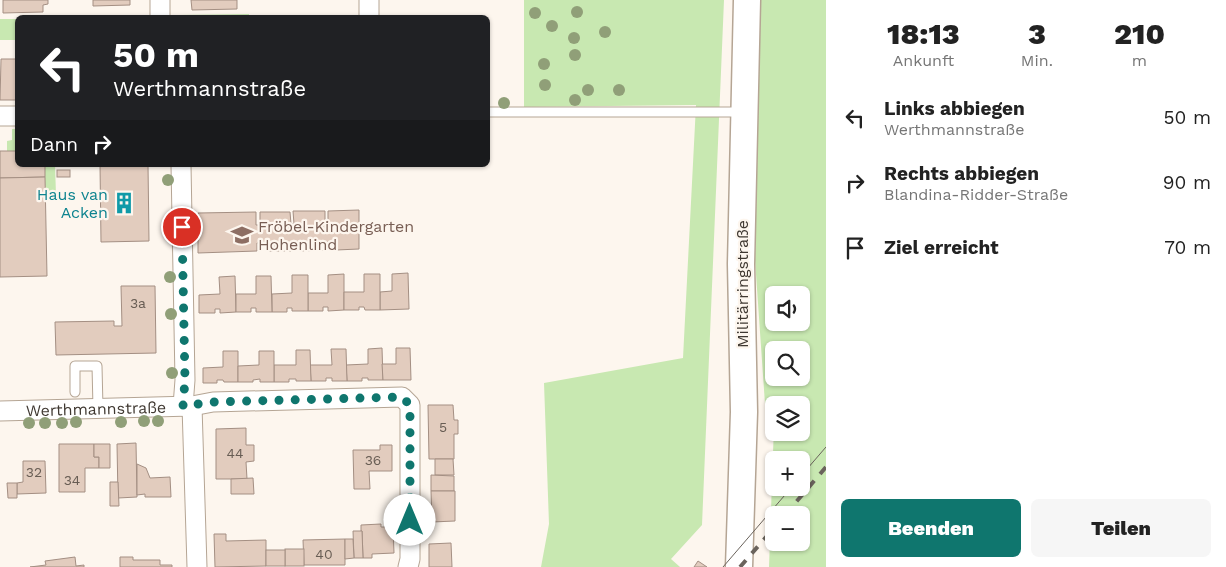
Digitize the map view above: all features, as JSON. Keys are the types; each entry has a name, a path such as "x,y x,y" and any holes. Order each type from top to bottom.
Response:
{"main road":[{"name":"Militärringstraße","path":"739,567 744,412 741,264 747,0"}],"street":[{"path":"160,0 160,15"},
{"path":"369,0 369,15"},
{"path":"0,116 15,116"},
{"path":"181,167 185,380 197,567"},
{"name":"Werthmannstraße","path":"0,411 187,406 213,402 402,397 410,405 410,559 408,567"}],"lane":[{"path":"490,112 744,112"},
{"path":"75,392 75,366 97,366 98,408"}],"green space":[{"path":"524,0 724,0 702,525 671,559 680,567 541,567 549,524 544,383 683,358 696,105 524,107"},
{"path":"760,0 826,0 826,567 769,567 770,551 810,551 810,506 771,506 772,496 810,496 810,451 773,451 773,441 810,441 810,396 765,396 765,404 755,260"},
{"path":"249,14 249,15 178,15"},
{"path":"0,19 15,19 15,40 0,40"},
{"path":"12,129 15,129 15,151 7,151 7,141 12,140"},
{"path":"45,167 55,167 56,195 45,195"}],"building":[{"path":"3,0 48,0 48,4 43,5 43,12 3,13"},
{"path":"93,0 130,0 130,5 93,6"},
{"path":"191,0 237,0 237,9 192,10"},
{"path":"1,59 15,59 15,100 0,100"},
{"path":"0,151 15,151 15,167 45,167 45,177 0,178"},
{"name":"Haus van Acken","path":"100,167 148,167 149,241 101,242"},
{"path":"57,170 70,170 70,177 57,177"},
{"path":"45,177 47,276 0,277 0,178"},
{"path":"359,210 359,249 336,250 336,242 325,242 325,250 302,251 302,242 291,242 291,251 268,251 268,243 257,243 257,251 198,253 198,213 256,212 256,225 260,225 260,212 290,212 291,224 294,224 293,211 325,211 325,223 328,223 328,211"},
{"path":"408,273 409,309 380,310 380,292 392,291 392,274"},
{"path":"344,274 344,310 328,311 328,307 323,307 323,311 308,311 308,293 328,293 328,275"},
{"path":"364,274 380,274 380,310 365,310 364,307 359,307 359,310 344,310 344,292 364,292"},
{"path":"292,275 308,275 308,311 292,311 292,308 287,308 287,312 272,312 272,294 292,293"},
{"path":"235,276 236,312 220,313 220,309 215,309 215,313 199,313 199,295 220,294 219,277"},
{"path":"256,276 271,276 272,312 256,312 256,308 251,308 251,312 236,312 236,294 256,294"},
{"path":"121,286 155,286 156,353 56,355 55,322 114,321 114,326 122,326"},
{"path":"382,348 383,380 362,378 362,381 347,381 346,365 368,364 368,349"},
{"path":"396,348 410,348 411,380 383,380 382,364 396,364"},
{"path":"331,349 346,349 347,381 332,381 332,378 326,378 326,381 311,381 310,365 332,365"},
{"path":"296,350 310,350 311,381 289,379 289,382 274,382 274,365 296,365"},
{"path":"223,351 238,351 238,382 217,380 217,383 203,383 203,368 223,367"},
{"path":"259,351 274,351 274,382 260,382 260,379 253,380 253,382 238,382 238,366 259,365"},
{"path":"428,405 453,405 454,420 458,420 458,434 454,434 454,459 429,459"},
{"path":"246,428 246,445 254,445 254,461 246,462 247,479 216,479 216,429"},
{"path":"136,443 137,497 118,498 117,444"},
{"path":"59,444 94,444 94,457 99,457 99,468 85,468 85,492 59,492"},
{"path":"94,444 110,444 110,468 99,468 99,457 94,457"},
{"path":"380,445 392,445 392,471 369,471 370,489 354,489 353,450 380,450"},
{"path":"435,459 453,459 454,475 435,475"},
{"path":"23,461 45,461 46,493 17,494 17,483 23,482"},
{"path":"137,464 146,468 150,478 170,477 171,497 145,497 145,494 137,495"},
{"path":"431,475 454,476 454,491 431,491"},
{"path":"253,478 254,494 231,494 231,479"},
{"path":"110,482 118,482 119,506 110,506"},
{"path":"7,483 17,483 17,498 8,498"},
{"path":"431,491 455,491 455,521 432,522"},
{"path":"381,524 381,527 393,527 394,553 372,554 372,558 363,558 361,525"},
{"path":"353,531 362,531 363,558 354,558"},
{"path":"214,534 226,534 226,541 266,540 266,566 215,567"},
{"path":"345,539 345,565 304,565 303,540"},
{"path":"345,539 353,539 354,558 345,559"},
{"path":"451,543 452,567 429,567 429,544"},
{"path":"285,549 304,549 304,566 285,566"},
{"path":"266,550 285,550 285,566 266,566"},
{"path":"75,557 76,566 84,565 84,567 30,567 46,565 45,561"},
{"path":"120,557 133,557 133,560 160,560 160,565 172,565 172,567 120,567"},
{"path":"698,561 707,567 694,567"}],"tram line":[{"path":"810,466 826,447"},
{"path":"723,567 784,496"}],"railway":[{"path":"793,506 826,467"},
{"path":"740,567 765,538"}],"place":[{"name":"Haus van Acken","path":"124,203"},
{"name":"Fröbel-Kindergarten Hohenlind","path":"242,235"}],"route":[{"path":"182,227 185,380 183,406 213,402 382,396 402,397 410,405 410,520"}]}
